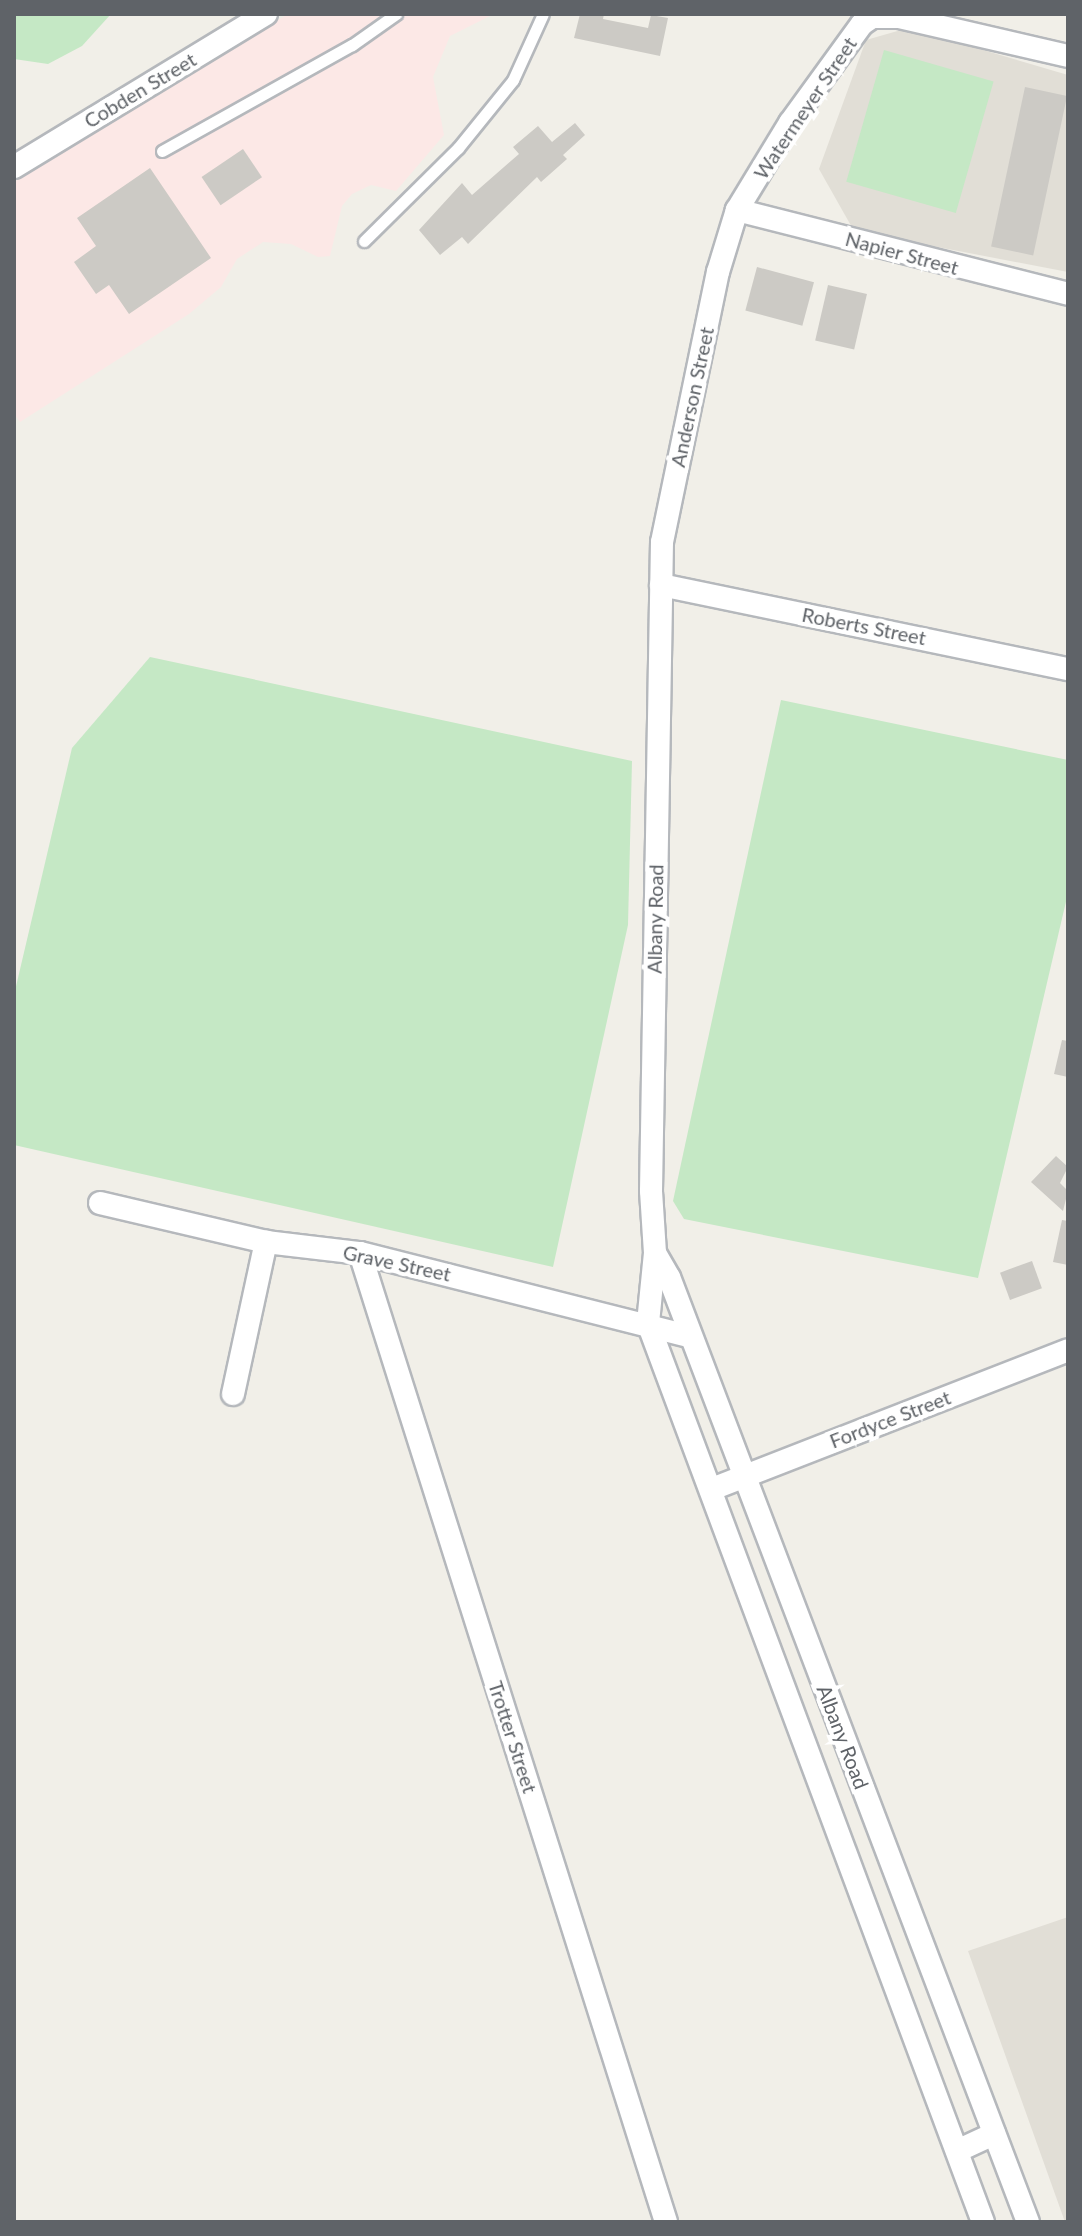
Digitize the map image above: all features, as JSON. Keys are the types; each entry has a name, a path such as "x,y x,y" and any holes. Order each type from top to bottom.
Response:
{"street":[{"name":"Cobden Street","path":"14,167 266,14"},
{"name":"Watermeyer Street","path":"737,210 790,123 872,17 899,17 1068,56"},
{"name":"Napier Street","path":"737,210 1068,294"},
{"name":"Anderson Street","path":"661,585 662,542 718,272 737,210"},
{"name":"Roberts Street","path":"661,585 1068,669"},
{"name":"Albany Road","path":"661,585 651,1191 655,1253 648,1323 983,2222"},
{"name":"Grave Street","path":"100,1203 266,1242 360,1253 648,1323 691,1337"},
{"path":"233,1394 266,1242"},
{"name":"Trotter Street","path":"360,1253 666,2222"},
{"name":"Albany Road","path":"655,1253 691,1337 1028,2222"},
{"name":"Fordyce Street","path":"712,1489 1068,1350"},
{"path":"873,1925 908,1908"},
{"path":"957,2151 994,2134"}],"lane":[{"path":"162,151 352,45 396,14"},
{"path":"364,241 458,148 504,91 539,33 543,14"}],"shaded area":[{"path":"288,14 494,14 450,36 433,77 444,135 396,191 371,185 352,194 342,206 330,256 318,257 291,244 263,242 237,259 221,287 189,314 20,422 14,414 14,182"},
{"path":"908,28 1068,75 1068,272 854,231 819,169 866,40"},
{"path":"1068,1917 1068,2222 1065,2222 968,1951"}],"green space":[{"path":"14,14 111,14 82,46 48,64 14,59"},
{"path":"884,50 994,81 956,213 846,182"},
{"path":"150,657 632,761 628,925 553,1267 14,1145 14,995 72,748"},
{"path":"781,700 1068,760 1068,893 978,1278 684,1219 673,1201"}],"building":[{"path":"580,14 604,14 603,19 648,28 651,15 668,18 660,56 574,38"},
{"path":"1025,87 1067,96 1033,255 991,246"},
{"path":"575,123 585,135 563,155 567,159 541,182 537,177 468,244 462,237 440,255 419,230 462,183 472,195 519,154 513,147 538,126 552,142"},
{"path":"243,149 262,177 221,205 202,177"},
{"path":"150,168 211,258 129,314 109,285 96,294 74,262 96,246 77,218"},
{"path":"757,267 814,282 802,326 745,310"},
{"path":"828,285 867,294 854,350 815,341"},
{"path":"1062,1040 1068,1041 1068,1077 1054,1074"},
{"path":"1056,1156 1068,1167 1060,1183 1068,1191 1063,1211 1031,1182"},
{"path":"1062,1220 1068,1221 1068,1265 1053,1262"},
{"path":"1032,1261 1042,1288 1010,1300 1000,1273"}]}
